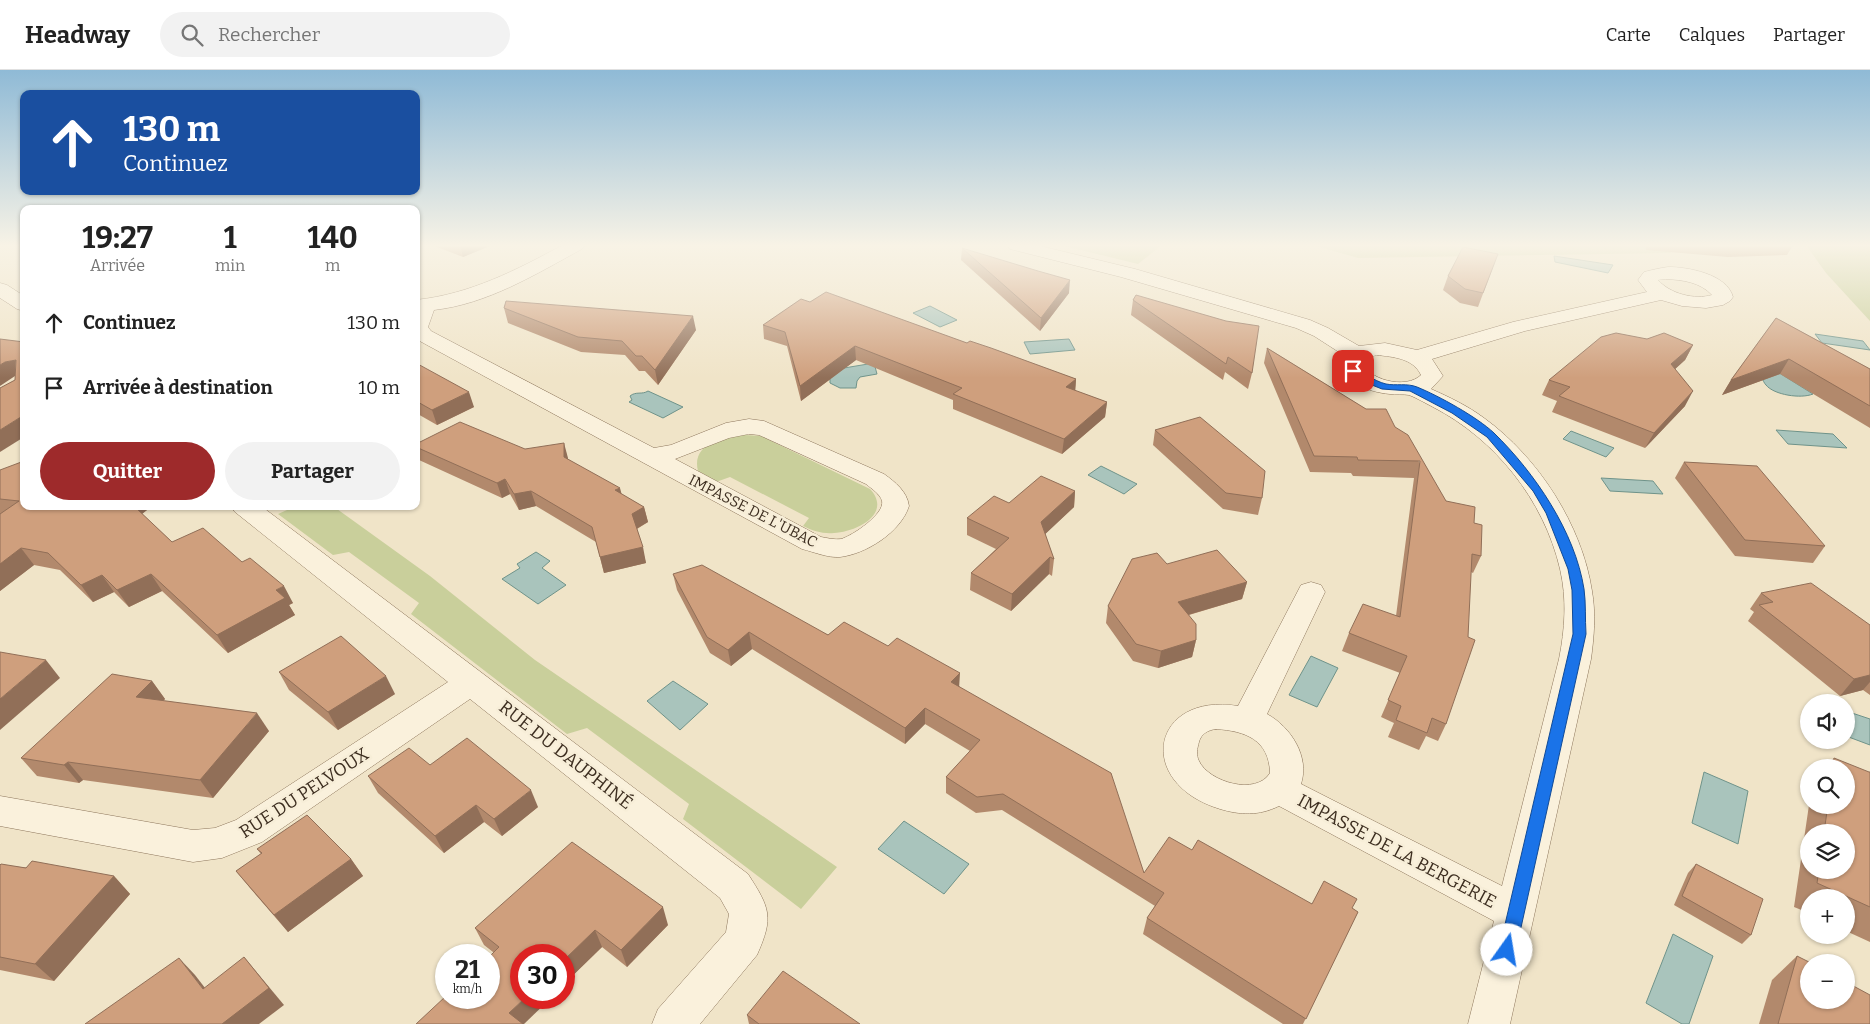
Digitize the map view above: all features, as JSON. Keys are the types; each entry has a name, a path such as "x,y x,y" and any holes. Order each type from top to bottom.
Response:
{"street":[{"path":"1,290 20,302"},
{"path":"421,306 466,298 490,290"},
{"path":"1185,290 1303,324 1321,332 1356,353"},
{"path":"1416,357 1520,326 1662,294"},
{"name":"IMPASSE DE L'UBAC","path":"420,332 651,456 680,474 794,534 823,546 839,548 857,542 884,524 895,512 896,505 890,491 875,479 764,428 750,426 735,427 677,451 651,456"},
{"path":"1377,349 1404,353 1416,357 1430,370 1432,376 1429,382 1423,386 1412,388 1385,387 1360,377 1353,371 1350,364 1350,358 1356,353 1377,349"},
{"path":"1412,388 1476,423 1490,434 1522,470 1551,513 1565,545 1578,590 1579,634 1575,659 1489,1024"},
{"name":"RUE DU DAUPHINÉ","path":"257,511 472,682 734,886 746,905 749,914 749,922 743,942 673,1024"},
{"path":"1247,721 1311,592"},
{"name":"RUE DU PELVOUX","path":"0,810 193,846 210,846 222,843 249,831 472,682"},
{"name":"IMPASSE DE LA BERGERIE","path":"1216,716 1236,717 1247,721 1256,724 1274,737 1285,752 1289,769 1284,784 1271,795 1252,801 1230,799 1209,791 1191,777 1181,761 1179,745 1185,731 1198,720 1216,716"},
{"name":"IMPASSE DE LA BERGERIE","path":"1278,789 1516,913"}],"green space":[{"path":"1841,290 1870,290 1870,321"},
{"path":"761,436 870,489 876,498 875,514 861,525 843,532 818,532 803,526 809,518 730,477 716,482 698,471 697,462 699,454 704,448 727,437"},
{"path":"287,510 338,510 430,576 535,660 837,867 801,909 683,819 689,804 587,728 567,734 411,614 419,603 349,552 333,555 278,514"}],"water":[{"path":"930,306 957,320 940,327 913,313"},
{"path":"1815,334 1863,341 1870,350 1822,343"},
{"path":"1069,339 1075,350 1030,354 1024,342"},
{"path":"874,363 877,374 860,377 856,388 840,388 830,383 830,378 844,368"},
{"path":"1773,369 1813,394 1802,396 1788,395 1781,394 1770,388 1762,378"},
{"path":"648,391 683,407 663,418 629,402 632,400 630,396"},
{"path":"1776,430 1833,434 1847,448 1788,444"},
{"path":"1571,431 1614,448 1606,457 1563,439"},
{"path":"1101,466 1137,484 1124,494 1088,475"},
{"path":"1601,478 1653,481 1663,494 1610,491"},
{"path":"536,552 550,561 542,568 566,585 538,604 502,579 520,568 517,564"},
{"path":"1311,656 1338,668 1317,707 1289,695"},
{"path":"673,681 708,704 680,730 647,701"},
{"path":"1855,714 1870,719 1870,745 1855,739"},
{"path":"1704,772 1748,791 1738,844 1692,823"},
{"path":"904,821 969,864 944,894 878,849"},
{"path":"1673,934 1713,956 1689,1024 1682,1024 1646,1003"}],"building":[{"path":"1009,290 1063,290 1041,318"},
{"path":"1467,290 1484,290 1483,293"},
{"path":"826,292 967,343 970,341 1076,379 1066,387 1107,402 1064,439 953,394 962,388 855,346 800,386 785,332 763,325 801,299 810,302"},
{"path":"1136,295 1226,321 1259,326 1252,373 1228,357 1226,364 1133,300"},
{"path":"506,301 693,316 655,370 642,356 636,356 622,341 578,337 504,308"},
{"path":"1776,318 1870,369 1870,406 1789,359 1731,380"},
{"path":"1616,333 1647,339 1664,333 1693,345 1671,364 1693,391 1654,433 1559,396 1570,387 1549,380 1601,337"},
{"path":"0,339 20,342 20,418 0,430 0,388 15,380 16,360 0,365"},
{"path":"1267,348 1366,409 1386,409 1395,427 1408,435 1446,501 1475,507 1474,523 1482,525 1481,556 1472,554 1468,637 1475,640 1446,724 1432,718 1427,733 1396,720 1401,706 1388,700 1407,656 1349,633 1363,604 1400,617 1420,461 1358,460 1357,457 1314,456"},
{"path":"420,365 469,392 432,410 420,403"},
{"path":"1200,417 1265,471 1262,498 1226,493 1155,430"},
{"path":"460,422 525,449 564,443 564,457 620,488 615,490 644,507 632,514 643,547 600,557 592,527 531,491 514,494 505,479 497,483 420,449 420,442"},
{"path":"20,462 20,510 138,510 172,542 203,528 242,562 250,558 284,586 276,590 285,598 217,635 151,574 117,590 102,575 81,585 48,553 21,548 0,564 0,514 19,501 0,499 0,470"},
{"path":"1684,462 1757,466 1825,546 1745,540"},
{"path":"1041,476 1075,491 1041,522 1054,559 1050,557 1012,594 971,573 1009,538 967,518 994,496 1009,503"},
{"path":"1217,550 1247,582 1178,602 1196,624 1196,640 1161,651 1136,644 1108,606 1132,559 1157,553 1167,564"},
{"path":"702,565 828,635 844,622 888,646 897,638 960,673 951,682 1111,773 1144,873 1169,837 1192,850 1198,840 1312,904 1324,881 1357,899 1352,908 1358,912 1306,1019 1147,918 1164,893 1003,794 977,797 946,777 980,740 925,708 905,728 749,632 728,650 707,637 673,574"},
{"path":"1811,583 1870,625 1870,675 1854,679 1759,605 1773,602 1761,593"},
{"path":"341,636 386,676 328,712 279,672"},
{"path":"0,652 46,660 0,699"},
{"path":"112,674 152,681 136,697 257,713 200,780 68,762 64,765 21,758"},
{"path":"467,738 531,790 494,819 476,805 435,836 368,776 409,748 430,765"},
{"path":"1855,766 1870,772 1870,907 1855,900 1855,889 1830,889 1817,883 1818,879 1855,879 1855,824 1825,824 1827,814 1855,814"},
{"path":"307,815 351,859 274,915 236,871 262,853 257,849"},
{"path":"572,842 663,907 621,950 595,930 575,949 575,944 510,944 510,1009 513,1009 509,1013 523,1024 416,1024 435,1006 435,1009 500,1009 500,944 495,944 475,928"},
{"path":"32,861 114,876 35,964 0,957 0,865 26,868"},
{"path":"1696,864 1763,899 1751,935 1682,896"},
{"path":"1797,956 1800,958 1800,1009 1855,1009 1855,987 1870,995 1870,1024 1778,1024"},
{"path":"244,957 269,988 222,1024 85,1024 179,958 203,989"},
{"path":"783,971 860,1024 759,1024 747,1015"}],"route":[{"path":"1353,371 1372,383 1385,387 1412,388 1456,411 1490,434 1537,490 1551,513 1574,569 1580,611 1575,659 1507,950"}]}
